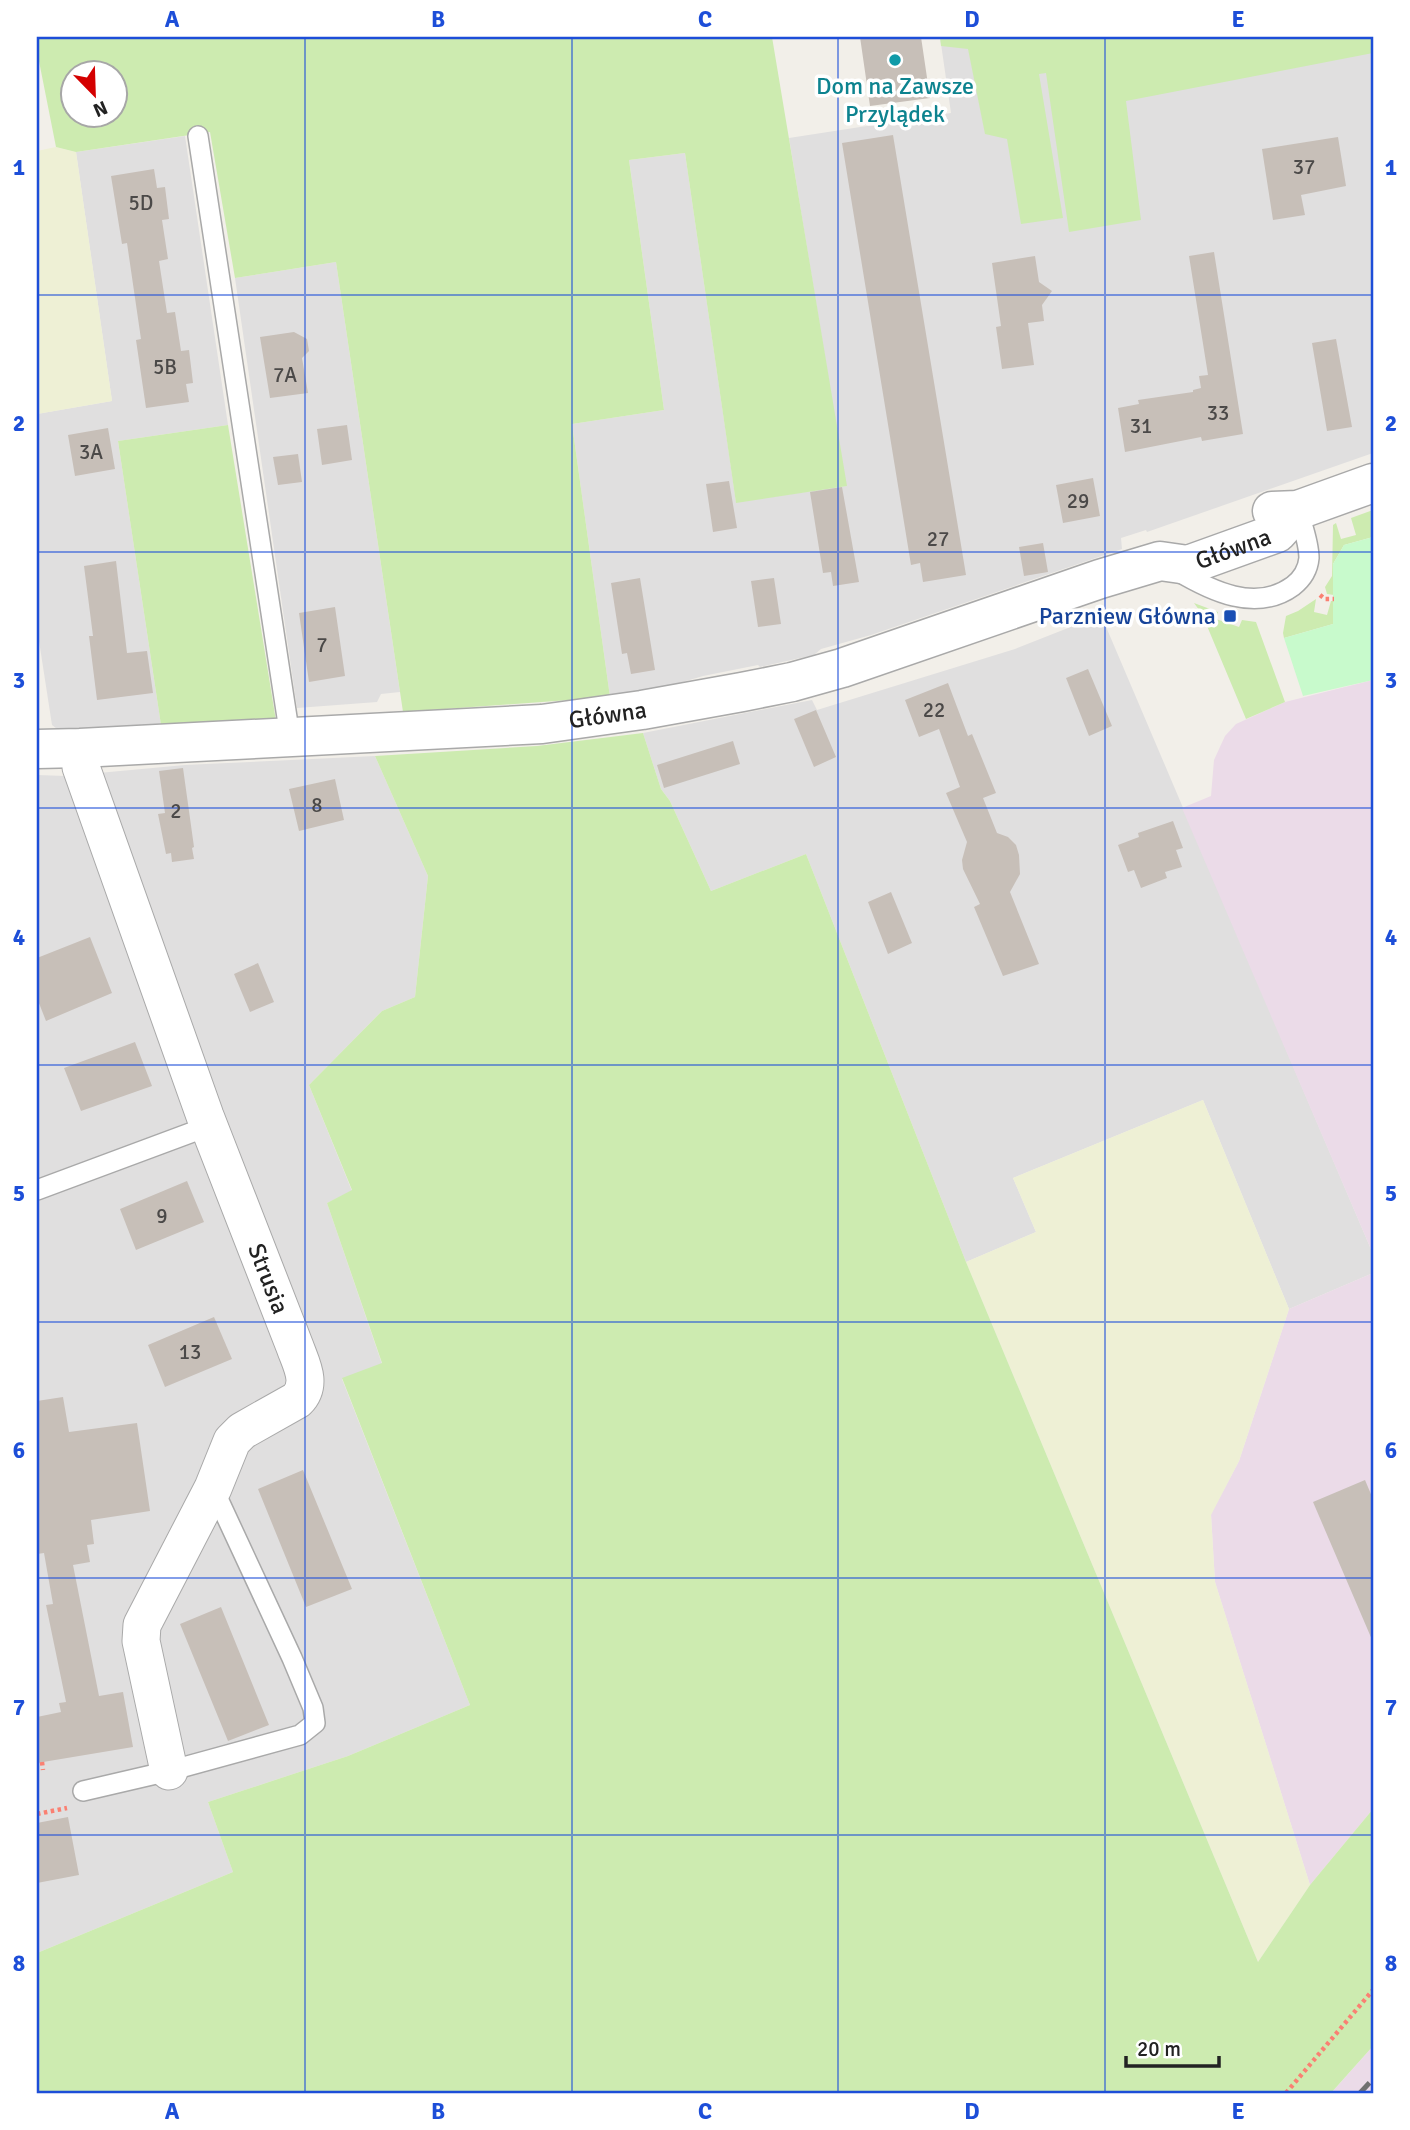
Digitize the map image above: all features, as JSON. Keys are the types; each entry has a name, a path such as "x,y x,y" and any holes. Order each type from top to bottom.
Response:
{"street":[{"name":"Główna","path":"37,749 542,724 586,719 779,685 842,668 1160,561 1178,543 1271,511 1298,510 1373,483"},
{"name":"Strusia","path":"80,748 81,767 209,1126 286,1321 306,1381 297,1400 242,1431 232,1441 213,1488 142,1625 141,1641 169,1771"}],"lane":[{"path":"198,136 290,737"},
{"path":"1160,561 1205,585 1237,597 1254,599 1276,595 1298,582 1308,564 1308,550 1298,510"},
{"path":"37,1190 209,1126"},
{"path":"78,1799 300,1735 315,1723 313,1708 292,1658 213,1488"}],"path":[{"path":"1316,592 1325,598 1334,599"},
{"path":"42,1762 43,1770"},
{"path":"37,1814 78,1799"},
{"path":"1286,2093 1373,1990"}],"shaded area":[{"path":"940,37 1373,37 1373,453 1147,532 1146,530 1121,538 1122,549 871,635 821,649 814,655 610,697 572,424 664,410 629,160 685,153 736,502 846,486 789,138 951,113"},
{"path":"185,136 228,425 118,441 161,725 61,732 52,725 37,628 37,414 112,401 76,152"},
{"path":"336,262 400,692 381,694 377,702 297,708 235,278"},
{"path":"1101,615 1373,1254 1373,1273 1289,1309 1203,1100 1013,1178 1036,1232 966,1262 806,854 711,891 670,801 661,789 643,733 812,700 817,710 1015,649"},
{"path":"1373,680 1373,1254 1182,808 1211,796 1214,760 1225,736 1236,724 1285,702"},
{"path":"375,756 428,876 415,997 382,1011 309,1085 352,1191 327,1203 382,1364 342,1379 470,1705 348,1756 208,1802 233,1872 37,1953 37,775 66,776 185,765"},
{"path":"1373,1273 1373,1809 1310,1885 1215,1582 1211,1514 1239,1461 1289,1309"},
{"path":"1373,2046 1373,2093 1331,2093 1341,2082"}],"green space":[{"path":"37,37 772,37 847,486 736,503 685,153 629,160 664,410 572,424 610,697 403,712 336,262 235,278 210,132 76,152 56,147 37,51"},
{"path":"940,37 1373,37 1373,53 1126,101 1141,220 1069,232 1046,73 1039,74 1063,218 1021,224 1007,139 985,134 968,49 941,46"},
{"path":"56,147 76,152 112,401 37,414 37,151"},
{"path":"228,425 276,721 161,725 118,441"},
{"path":"1373,510 1373,537 1344,545 1333,564 1334,595 1327,594 1325,587 1332,576 1333,525 1336,523 1341,539 1356,535 1351,518"},
{"path":"1373,537 1373,680 1303,696 1284,638 1333,624 1333,564 1344,545"},
{"path":"1316,599 1314,612 1327,615 1331,601 1334,601 1333,624 1284,638 1286,616"},
{"path":"1194,603 1218,612 1216,619 1239,627 1242,620 1256,622 1285,702 1246,719 1202,614"},
{"path":"643,733 661,789 670,801 711,891 806,854 966,1262 1258,1962 1310,1885 1373,1809 1373,2046 1331,2093 37,2093 37,1953 233,1872 208,1802 348,1756 470,1705 342,1378 382,1363 327,1203 352,1190 309,1085 382,1011 415,997 428,876 375,756 537,746"},
{"path":"1203,1100 1289,1309 1239,1461 1211,1515 1215,1582 1310,1885 1258,1962 966,1262 1036,1232 1013,1178"}],"building":[{"name":"Dom na Zawsze Przylądek","path":"860,37 921,37 930,98 870,106"},
{"path":"893,135 966,575 923,582 920,563 911,565 842,143"},
{"path":"1338,137 1346,186 1301,195 1305,215 1273,220 1262,149"},
{"path":"154,169 157,188 165,187 169,219 162,220 168,259 159,261 167,313 175,312 181,351 189,350 193,383 186,384 189,402 146,408 136,340 141,339 127,243 122,244 111,176"},
{"path":"1214,252 1243,434 1202,441 1201,437 1125,452 1118,408 1139,404 1138,400 1193,392 1201,388 1199,376 1208,375 1189,256"},
{"path":"1035,256 1039,282 1052,291 1042,305 1044,321 1028,323 1034,365 1002,369 996,327 1001,326 992,263"},
{"path":"294,332 307,339 309,351 302,358 308,393 270,398 260,337"},
{"path":"1336,339 1352,427 1327,431 1312,343"},
{"path":"347,425 352,460 322,465 317,429"},
{"path":"108,428 115,469 75,476 68,435"},
{"path":"298,454 302,482 278,485 273,457"},
{"path":"1093,478 1100,516 1063,523 1056,485"},
{"path":"729,481 737,528 713,532 706,484"},
{"path":"842,487 859,582 833,586 831,572 823,573 810,492"},
{"path":"1043,543 1048,572 1024,576 1019,547"},
{"path":"116,561 127,653 147,651 153,693 97,700 89,636 93,636 84,566"},
{"path":"640,578 655,670 631,674 627,653 622,654 611,583"},
{"path":"774,578 781,624 758,627 751,581"},
{"path":"335,607 345,676 309,682 299,613"},
{"path":"1088,669 1112,726 1089,736 1066,678"},
{"path":"948,683 968,736 972,734 996,793 983,798 997,833 1008,837 1016,845 1019,855 1020,874 1010,892 1039,964 1003,976 974,907 980,904 963,869 962,860 967,842 946,793 960,787 939,729 919,737 905,700"},
{"path":"816,710 836,757 814,767 794,719"},
{"path":"733,741 740,764 664,788 657,765"},
{"path":"183,768 194,859 172,862 171,853 166,854 158,814 165,813 159,771"},
{"path":"335,779 344,820 299,831 289,789"},
{"path":"1173,821 1183,848 1176,850 1182,867 1165,872 1167,878 1141,888 1134,870 1128,872 1118,845 1139,837 1138,833"},
{"path":"891,892 912,943 888,954 868,902"},
{"path":"90,937 112,993 46,1021 37,998 37,958"},
{"path":"258,963 274,1002 250,1012 234,974"},
{"path":"135,1042 152,1086 81,1111 64,1068"},
{"path":"187,1181 204,1222 136,1250 120,1209"},
{"path":"214,1317 232,1359 165,1387 148,1345"},
{"path":"63,1397 69,1432 137,1423 150,1511 91,1520 94,1544 87,1545 90,1562 73,1565 99,1696 123,1692 133,1747 37,1763 37,1717 61,1712 59,1703 66,1702 46,1605 53,1604 44,1553 37,1554 37,1401"},
{"path":"303,1470 352,1589 306,1607 258,1489"},
{"path":"1365,1480 1373,1499 1373,1642 1313,1502"},
{"path":"221,1607 269,1725 228,1741 180,1624"},
{"path":"68,1817 79,1875 37,1883 37,1823"}],"railway":[{"path":"1360,2093 1373,2079"}],"place":[{"name":"Dom na Zawsze Przylądek","path":"895,60"},
{"name":"Parzniew Główna","path":"1230,616"}]}
